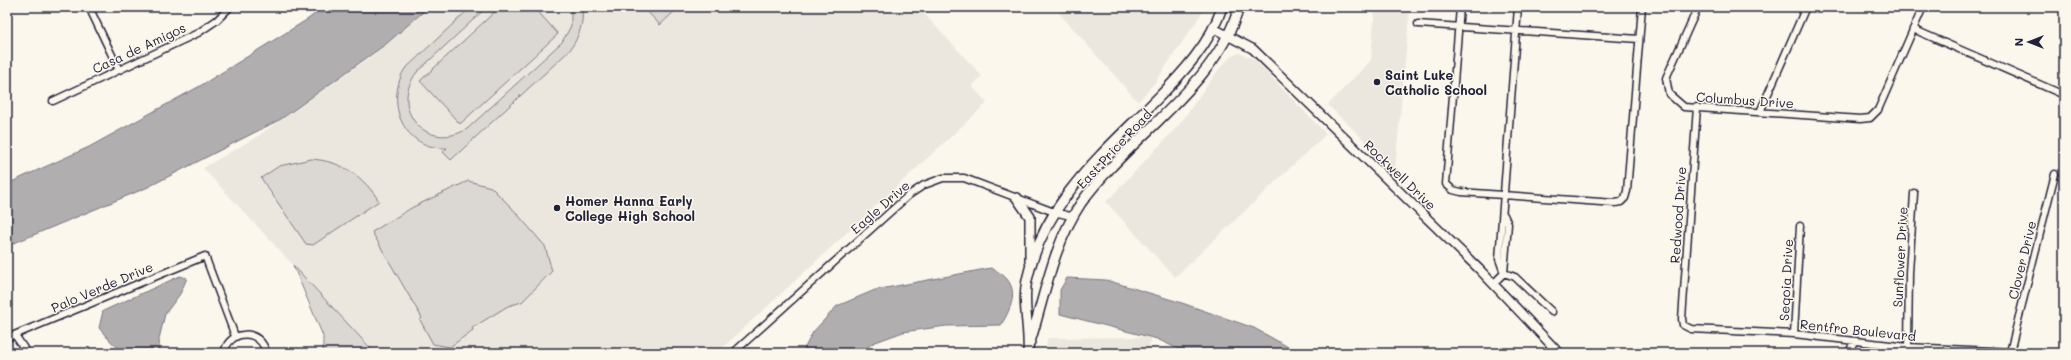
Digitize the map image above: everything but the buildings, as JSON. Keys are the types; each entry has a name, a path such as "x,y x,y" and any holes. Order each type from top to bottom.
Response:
{"main road":[{"name":"East Price Road","path":"1028,350 1025,307 1027,281 1054,212 1080,176 1178,78 1214,28 1222,7"},
{"name":"East Price Road","path":"1028,350 1052,265 1061,240 1081,204 1109,170 1194,84 1228,37 1239,7"},
{"path":"1017,198 1030,217 1030,271"}],"street":[{"path":"89,7 119,70"},
{"name":"Casa de Amigos","path":"53,101 198,33 217,20 230,7"},
{"path":"1460,7 1446,184 1453,190 1461,192 1615,203 1621,202 1625,198 1642,7"},
{"path":"1493,284 1504,273 1508,224 1503,214 1518,7"},
{"name":"Columbus Drive","path":"1698,7 1666,78 1669,94 1684,107 1860,120 1870,118 1878,110 1914,29"},
{"path":"1760,112 1806,7"},
{"path":"1923,7 1914,29 2064,95"},
{"path":"1418,24 1639,39"},
{"name":"Rockwell Drive","path":"1214,28 1228,37 1253,49 1493,284 1559,353"},
{"name":"Redwood Drive","path":"1684,325 1682,319 1697,107"},
{"name":"Clover Drive","path":"2010,352 2055,174"},
{"name":"Eagle Drive","path":"733,353 909,195 924,185 943,178 964,178 1054,212 1074,217"},
{"name":"Sunflower Drive","path":"1908,347 1909,273 1914,193"},
{"name":"Seqoia Drive","path":"1794,334 1800,226"},
{"name":"Palo Verde Drive","path":"7,338 204,256 235,336"},
{"path":"1504,273 1515,277 1552,312"},
{"name":"Rentfro Boulevard","path":"1684,325 1691,329 1794,334 1908,347 2032,353"},
{"path":"224,353 226,346 235,336 249,334 255,336 261,341 266,353"},
{"path":"15,335 28,353"},
{"path":"1849,353 1854,340"},
{"path":"1545,353 1552,347"}],"shaded area":[{"path":"324,7 429,7 386,44 281,119 146,188 7,246 7,184 89,147 200,86 308,19"},
{"name":"Homer Hanna Early College High School","path":"431,7 918,7 982,76 972,86 987,103 717,353 375,353 203,168 258,136 370,57"},
{"path":"471,7 487,7 417,72 409,86 407,100 410,113 416,123 426,131 438,135 452,135 467,129 562,42 571,26 571,7 582,7 582,19 578,35 570,50 451,160 443,152 447,148 432,147 419,142 409,133 402,123 398,111 397,97 399,83 404,70"},
{"path":"500,7 534,7 558,34 460,124 420,81"},
{"path":"643,7 679,7 660,25"},
{"path":"1066,7 1206,7 1156,81 1138,102 1059,13"},
{"name":"Saint Luke Catholic School","path":"1375,7 1410,7 1395,170 1328,105 1371,60"},
{"path":"1239,53 1254,59 1326,134 1175,277 1106,202 1179,125 1218,70 1230,57"},
{"path":"311,159 332,163 351,171 366,184 379,201 313,245 306,244 261,178 279,166"},
{"path":"468,181 491,187 512,208 545,246 552,271 522,302 508,306 472,328 473,330 450,347 433,344 420,320 422,318 372,232 413,207"},
{"path":"293,265 375,353 323,353 323,336"},
{"path":"991,268 1000,273 1011,285 1012,300 1010,308 1001,325 946,326 903,332 873,343 860,353 802,353 813,332 837,306 875,290"},
{"path":"180,276 187,278 180,294 165,314 159,339 160,353 132,353 120,349 99,328 103,311"},
{"path":"1067,278 1106,280 1179,302 1254,328 1299,353 1187,353 1157,339 1060,314 1060,290"},
{"path":"1150,337 1149,353 1046,353 1047,338"}],"place":[{"name":"Saint Luke Catholic School","path":"1377,82"},
{"name":"Homer Hanna Early College High School","path":"557,208"}]}
